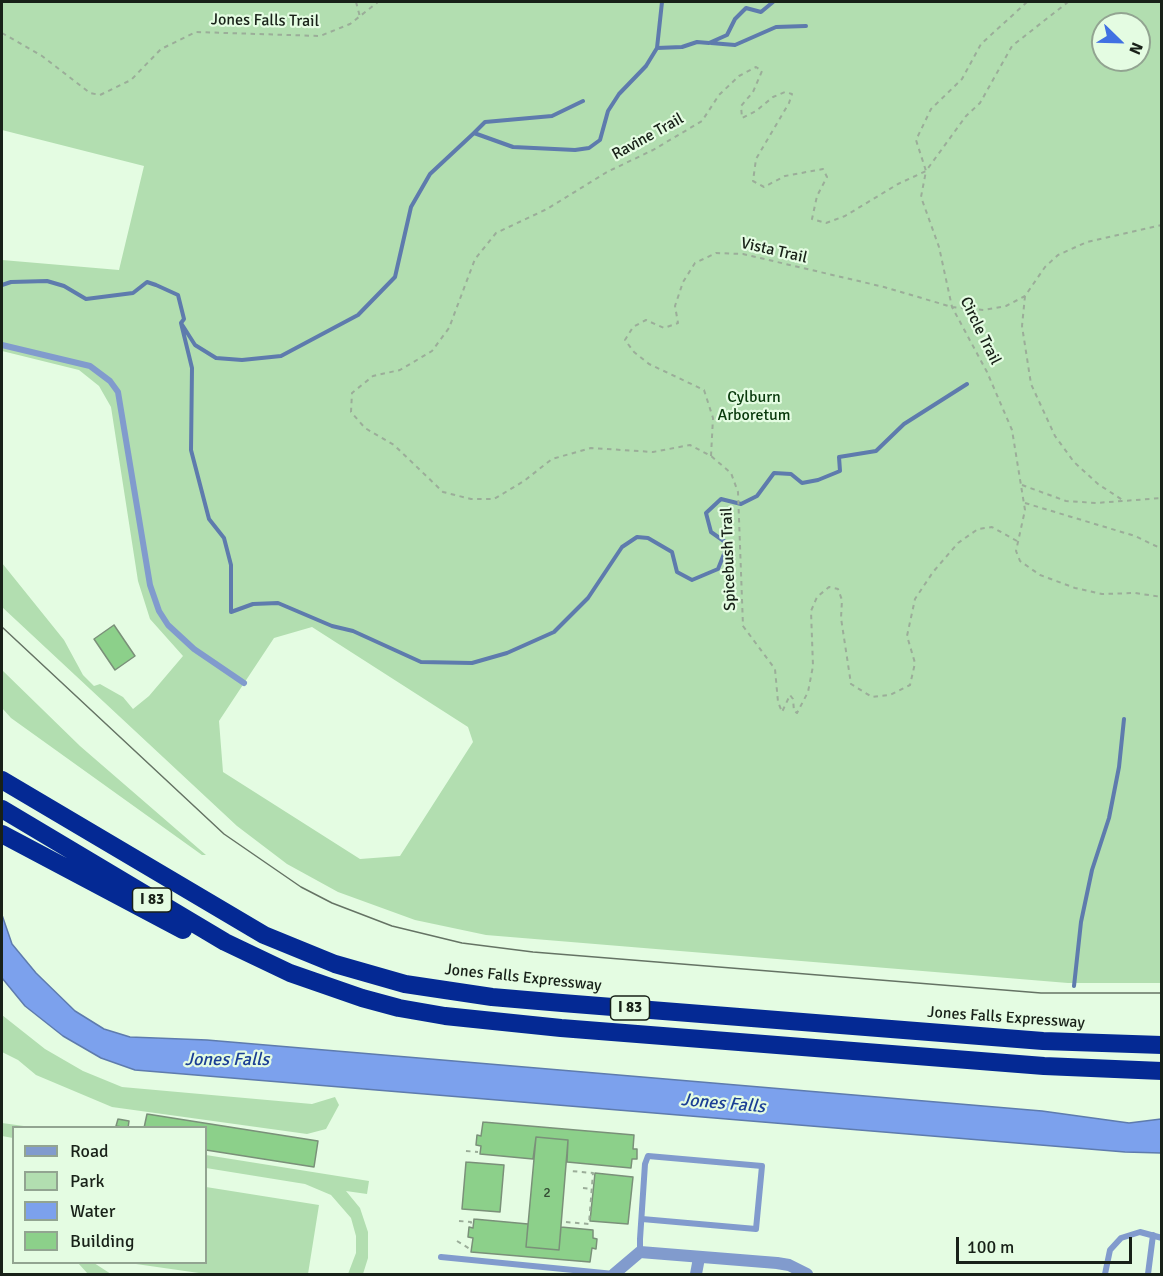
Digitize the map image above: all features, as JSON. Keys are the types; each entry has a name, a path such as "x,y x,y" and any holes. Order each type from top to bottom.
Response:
{"highway":[{"path":"2,765 128,856"},
{"name":"Jones Falls Expressway","path":"2,780 236,920 300,951 370,975 437,989 504,998 1031,1040 1161,1045"},
{"name":"I 83","path":"2,809 215,936 290,973 399,1008 492,1022 1044,1066 1161,1071"},
{"path":"4,835 150,914 222,949 290,973"}],"street":[{"path":"614,1274 640,1252 777,1263 789,1265 807,1275"},
{"path":"696,1275 699,1258"}],"lane":[{"path":"2,345 90,366 101,372 118,392 150,585 159,611 168,624 194,649 244,683"},
{"path":"640,1252 642,1219 648,1156 762,1166 756,1229 642,1219"},
{"path":"1105,1275 1106,1258 1115,1243 1133,1233 1161,1238"},
{"path":"1148,1275 1153,1235"},
{"path":"441,1257 614,1274"}],"path":[{"path":"356,2 360,17"},
{"name":"Jones Falls Trail","path":"2,33 42,56 90,93 100,95 131,80 160,49 196,32 320,36 339,30 378,2"},
{"name":"Circle Trail","path":"1017,541 1023,524 1024,503 1012,430 987,372 952,307 939,247 921,197 926,171 916,141 931,109 962,80 981,44 1027,2"},
{"path":"926,171 966,116 980,103 1012,46 1068,2"},
{"name":"Ravine Trail","path":"400,370 432,351 449,328 475,259 496,233 547,209 607,172 653,150 702,120 719,95 739,76 756,67 762,72 753,92 741,106 742,118 756,111 773,97 785,92 792,94 756,159 753,181 764,187 785,176 823,169 827,177 817,196 812,219 826,223 845,216 898,184 926,171"},
{"path":"1124,501 1098,484 1074,462 1055,436 1030,384 1022,326 1025,296 1045,267 1058,255 1087,242 1161,225"},
{"name":"Vista Trail","path":"711,456 713,417 704,390 649,364 634,352 626,340 633,327 646,320 664,328 678,324 675,306 683,282 694,262 716,253 743,254 884,287 952,307 984,310 1006,306 1025,296"},
{"name":"Spicebush Trail","path":"400,370 373,376 352,393 351,412 365,428 394,445 443,492 471,499 494,499 524,481 552,459 591,448 653,452 690,445 711,456 731,474 738,492 743,626 775,669 778,702 783,712 790,695 793,699 794,711 797,713 812,681 811,611 817,597 829,587 838,589 842,600 841,618 851,684 872,697 890,695 910,685 915,663 907,636 915,599 933,572 958,543 978,529 992,527 1017,541"},
{"path":"1022,485 1066,501 1096,503 1161,498"},
{"path":"1024,503 1135,536 1161,549"},
{"path":"1017,541 1016,551 1020,561 1041,575 1102,594 1135,593 1161,597"},
{"path":"466,1151 478,1152"},
{"path":"566,1222 590,1224 593,1173 571,1171"},
{"path":"583,1188 592,1190"},
{"path":"459,1221 471,1222 471,1227"},
{"path":"457,1241 470,1249"}],"green space":[{"name":"Cylburn Arboretum","path":"2,2 1161,2 1161,983 1068,983 486,935 415,920 338,892 287,864 237,826 2,607 2,563 64,640 83,675 94,686 100,684 123,697 133,709 149,696 183,656 150,619 138,581 111,407 99,386 79,370 2,351 2,260 119,270 144,166 2,130","holes":["312,627 468,727 473,742 400,856 360,859 223,772 219,721 274,638"]},
{"path":"2,670 80,746 206,855 202,855 11,718 2,708"},
{"path":"2,1015 45,1049 83,1071 122,1087 312,1104 335,1097 339,1105 326,1129 307,1134 112,1107 36,1075 18,1060 2,1052"},
{"path":"2,1123 24,1126 12,1126 12,1138 2,1136"},
{"path":"207,1155 369,1181 367,1194 346,1191 360,1208 368,1232 368,1258 363,1274 348,1274 356,1253 356,1236 351,1218 331,1195 305,1184 207,1168"},
{"path":"207,1187 319,1205 308,1274 206,1274 136,1264 207,1264"},
{"path":"79,1264 96,1264 111,1274 88,1274"}],"water":[{"name":"Jones Falls","path":"2,915 12,944 36,973 75,1011 104,1029 130,1037 207,1040 1042,1111 1129,1123 1161,1119 1161,1153 1125,1152 135,1070 101,1058 63,1036 25,1006 2,978"}],"building":[{"path":"114,625 135,656 115,670 94,639"},
{"path":"147,1114 318,1141 314,1167 207,1150 207,1126 144,1126"},
{"path":"118,1119 129,1121 128,1126 116,1126"},
{"path":"483,1122 634,1135 633,1149 637,1149 637,1159 632,1159 631,1168 567,1162 568,1140 536,1137 533,1159 480,1154 481,1146 476,1145 477,1135 481,1136"},
{"path":"536,1137 568,1140 559,1250 526,1247"},
{"path":"466,1162 504,1165 500,1212 462,1209"},
{"path":"595,1173 633,1177 628,1224 590,1221"},
{"path":"474,1219 528,1224 526,1247 559,1250 561,1227 593,1230 593,1238 597,1239 596,1249 592,1248 590,1262 471,1252 473,1238 468,1237 469,1227 473,1228"}],"waterway":[{"path":"2,285 11,282 47,281 64,286 86,299 133,293 147,282 178,295 184,319 181,323 195,345 216,358 242,360 281,356 358,315 395,277 411,207 430,174 474,133 513,147 575,150 589,148 600,140 608,111 619,94 646,66 657,48 662,2"},
{"path":"657,48 682,47 697,42 709,43 727,35 735,19 746,8 761,12 773,2"},
{"path":"711,43 735,45 776,27 806,26"},
{"path":"474,133 485,122 552,116 583,101"},
{"path":"181,323 192,368 191,450 209,519 224,538 231,565 231,612 253,604 278,603 332,626 353,631 421,662 472,663 507,653 554,632 588,598 622,547 637,537 648,538 672,552 677,572 692,580 718,569 728,544 711,532 706,513 721,499 741,504 757,496 774,473 791,474 802,483 818,480 840,471 839,457 876,451 904,424 967,384"},
{"path":"1074,986 1081,922 1092,870 1109,818 1119,767 1124,719"}],"tram line":[{"path":"2,627 224,834 301,887 332,903 392,926 462,943 533,952 1041,993 1162,993"}]}
